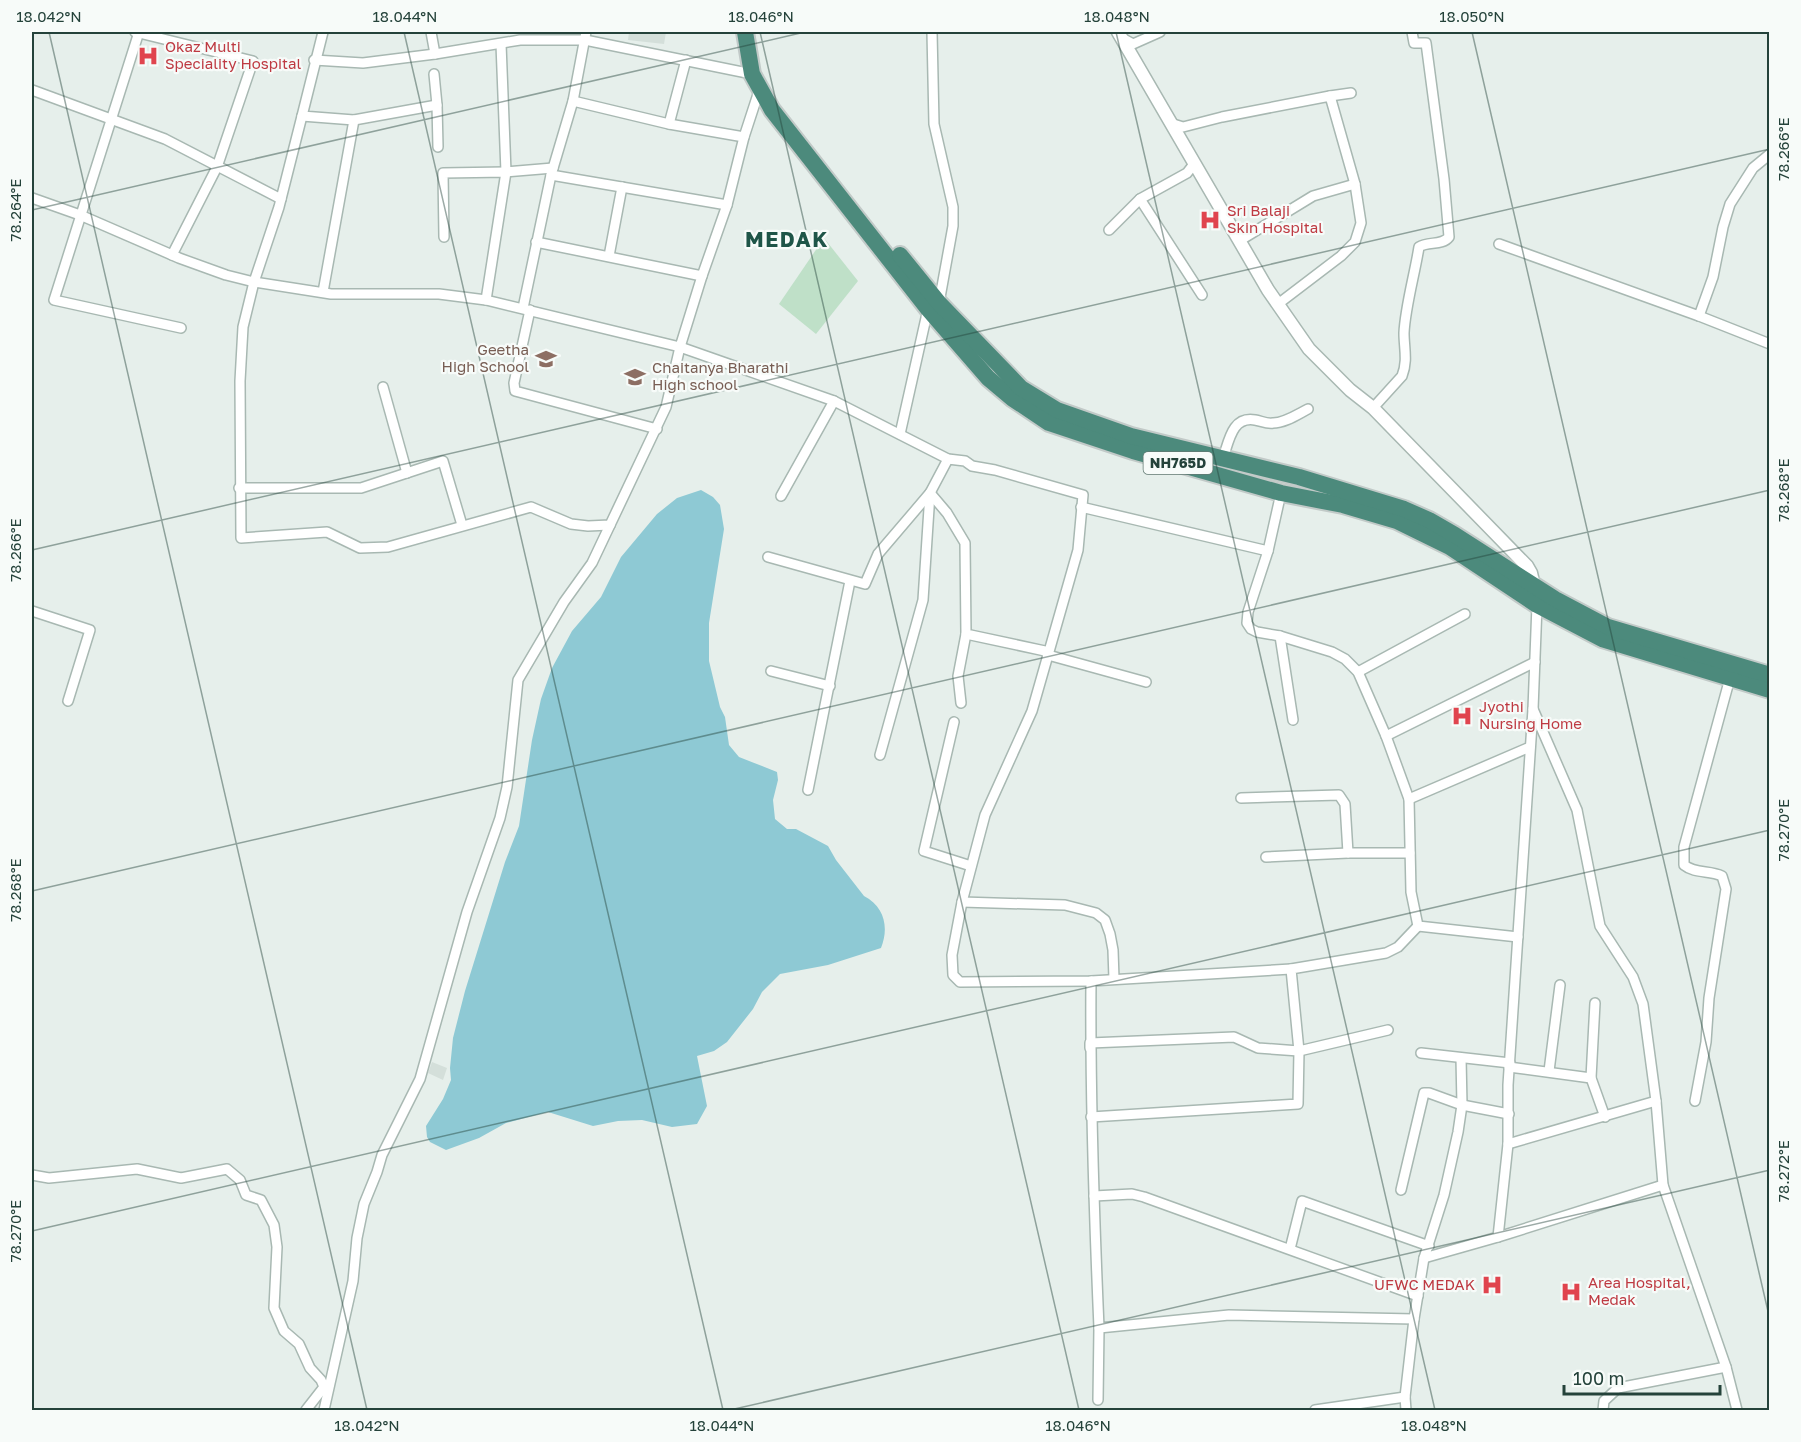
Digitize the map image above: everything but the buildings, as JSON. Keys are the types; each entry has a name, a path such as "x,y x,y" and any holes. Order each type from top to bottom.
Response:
{"highway":[{"name":"NH765D","path":"745,32 756,81 772,110 934,306 1021,388 1039,401 1057,410 1131,436 1299,477 1404,509 1455,535 1555,599 1608,627 1770,675"},
{"name":"NH765D","path":"753,32 759,64 774,92 988,378 1013,399 1049,423 1122,447 1281,493 1343,505 1397,521 1450,547 1537,605 1602,639 1770,690"}],"street":[{"path":"172,255 218,167 253,61 138,32 54,300 180,328"},
{"path":"323,32 314,60 281,199 254,282 243,327 240,381 241,538 327,532 360,548 388,547 531,507 571,524 610,525"},
{"path":"432,32 435,54"},
{"path":"900,434 953,226 953,207 934,124 932,32"},
{"path":"1120,35 1133,44 1160,32"},
{"path":"1373,408 1402,376 1404,370 1406,360 1404,332 1419,248 1424,244 1445,241 1449,237 1444,179 1426,42 1414,43 1412,32"},
{"path":"1120,35 1239,240 1309,349 1350,390 1373,408 1527,566 1534,585 1537,605 1533,709 1509,1065 1508,1144 1498,1237"},
{"path":"314,60 363,63 501,44 521,36 585,36 686,60 756,81 727,205 702,276 680,347 666,406 657,429 592,563 564,602 518,680 507,787 500,818 466,912 420,1079 382,1155 363,1204 353,1281 324,1410"},
{"path":"585,36 573,100 552,172 536,242 514,383 515,391 657,429"},
{"path":"486,300 506,172 501,44"},
{"path":"669,124 686,60"},
{"path":"434,74 438,147"},
{"path":"32,90 165,140 281,199"},
{"path":"1170,123 1183,127 1222,117 1351,93"},
{"path":"1278,304 1341,256 1355,242 1361,223 1355,184 1330,96"},
{"path":"573,100 669,124 744,137"},
{"path":"302,116 354,120 437,105"},
{"path":"323,292 354,120"},
{"path":"1699,316 1713,278 1730,204 1753,168 1770,154"},
{"path":"1109,230 1140,199 1187,173 1194,164"},
{"path":"444,237 442,173 552,172 727,205"},
{"path":"1239,240 1313,196 1355,184"},
{"path":"609,256 622,187"},
{"path":"32,198 80,215 216,272 254,282 343,294 439,294 486,300 680,347 834,401 948,459 965,461 972,466 995,470 1083,495 1078,550 1030,717 985,814 971,866 952,955 953,975 960,982 1090,981 1291,969 1386,953 1398,946 1418,926"},
{"path":"1140,199 1202,295"},
{"path":"536,242 702,276"},
{"path":"1498,244 1770,344"},
{"path":"383,387 407,473"},
{"path":"780,496 834,401"},
{"path":"1223,458 1235,426 1241,420 1274,423 1290,419 1308,409"},
{"path":"768,557 865,584 878,554 930,493 948,459"},
{"path":"239,488 361,488 443,461 462,525"},
{"path":"930,493 965,543 966,634 958,676 961,703"},
{"path":"880,755 923,600 930,493"},
{"path":"1281,493 1268,551 1248,612 1247,623 1257,632 1280,636 1332,652 1345,658 1358,672 1386,736 1409,799 1411,892 1418,926"},
{"path":"1081,507 1268,551"},
{"path":"808,790 850,581"},
{"path":"32,611 90,630 68,701"},
{"path":"1358,672 1465,614"},
{"path":"966,634 1045,651 1048,655 1146,682"},
{"path":"1280,636 1293,720"},
{"path":"1386,736 1535,662"},
{"path":"771,671 830,686"},
{"path":"1695,1101 1706,1042 1709,998 1726,889 1722,876 1689,869 1684,865 1684,847 1730,678"},
{"path":"1533,709 1577,810 1600,926 1633,976 1638,990 1644,1011 1656,1101 1663,1185 1726,1367 1737,1410"},
{"path":"954,722 924,851 971,866"},
{"path":"1409,799 1530,747"},
{"path":"1241,798 1339,795 1345,804 1348,853"},
{"path":"1266,857 1410,853"},
{"path":"962,902 1065,905 1096,913 1104,920 1110,934 1114,979"},
{"path":"1418,926 1518,937"},
{"path":"1091,1117 1298,1104 1299,1051 1291,969"},
{"path":"1090,981 1098,1400"},
{"path":"1549,1071 1560,985"},
{"path":"1595,1003 1591,1078 1605,1117"},
{"path":"1090,1048 1090,1043 1234,1037 1258,1048 1299,1051 1388,1030"},
{"path":"1421,1053 1591,1078"},
{"path":"1406,1410 1405,1397 1414,1319 1424,1258 1444,1195 1462,1105 1461,1058"},
{"path":"1401,1190 1424,1093 1462,1105 1509,1113"},
{"path":"1508,1144 1656,1101"},
{"path":"32,1175 49,1178 137,1169 181,1178 227,1169 240,1180 246,1195 261,1200 274,1225 277,1247 274,1308 284,1331 299,1344 310,1368 324,1387 306,1410"},
{"path":"1424,1258 1663,1185"},
{"path":"1094,1196 1132,1194 1144,1197 1180,1212 1418,1296"},
{"path":"1290,1249 1302,1201 1429,1246"},
{"path":"1098,1328 1229,1315 1414,1319"},
{"path":"1603,1410 1605,1401 1618,1389 1726,1367"},
{"path":"1315,1410 1405,1397"}],"shaded area":[{"path":"629,32 666,32 664,44 628,40"},
{"path":"432,1062 447,1068 443,1080 428,1073"}],"green space":[{"path":"824,238 858,281 816,334 779,304"}],"water":[{"path":"701,490 713,497 720,505 724,529 709,623 709,661 720,707 725,717 729,745 739,757 777,772 778,780 773,800 775,819 787,829 796,829 828,846 864,896 881,912 885,933 881,948 828,965 780,974 762,992 753,1009 727,1042 714,1051 697,1056 707,1106 697,1124 672,1127 642,1120 618,1121 593,1126 548,1112 506,1123 479,1138 446,1150 430,1142 426,1126 443,1099 451,1080 453,1038 465,991 505,862 519,826 532,740 541,699 552,668 572,631 601,597 621,557 657,514 677,498"}],"place":[{"name":"Okaz Multi Speciality Hospital","path":"148,56"},
{"name":"Sri Balaji Skin Hospital","path":"1210,220"},
{"name":"Geetha High School","path":"546,359"},
{"name":"Chaitanya Bharathi High school","path":"635,377"},
{"name":"Jyothi Nursing Home","path":"1462,716"},
{"name":"UFWC MEDAK","path":"1492,1285"},
{"name":"Area Hospital, Medak","path":"1571,1292"}],"district":[{"name":"MEDAK","path":"787,240"}]}
